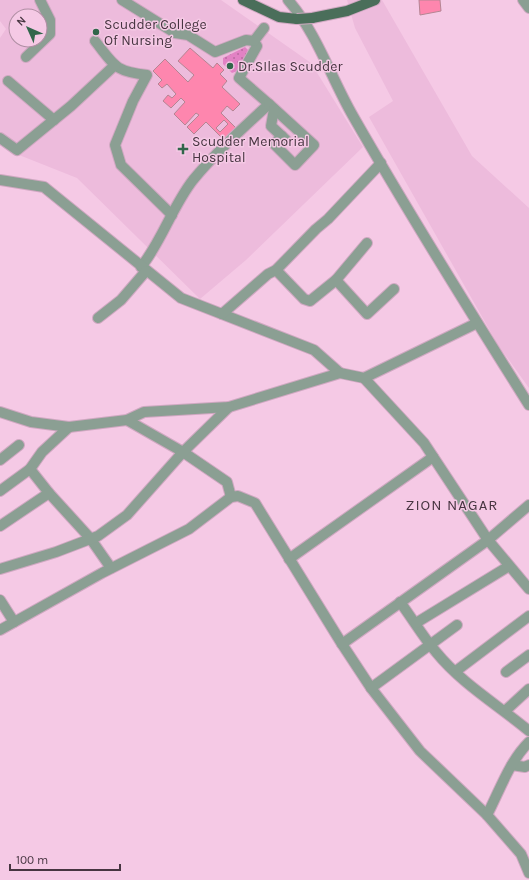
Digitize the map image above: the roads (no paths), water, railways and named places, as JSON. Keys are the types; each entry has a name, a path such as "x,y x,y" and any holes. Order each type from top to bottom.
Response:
{"main road":[{"path":"243,0 257,8 279,17 297,19 312,18 347,11 370,1"}],"street":[{"path":"26,57 50,34 50,20 40,0"},
{"path":"122,0 175,33 188,35 215,52 246,40 254,41"},
{"path":"288,0 309,30 352,114 381,163 477,323 529,405"},
{"path":"523,0 529,8"},
{"path":"254,41 264,28"},
{"path":"95,41 115,65 126,73 147,75 133,101 116,145 121,165 172,215"},
{"path":"254,41 257,46 239,78 272,106 314,145 295,165 274,144 284,138 271,126 272,106"},
{"path":"0,138 17,150 54,120 115,65"},
{"path":"8,81 54,120"},
{"path":"98,318 121,300 144,269 172,215 193,181 239,132 272,106"},
{"path":"222,314 268,274 276,270 316,229 328,219 381,163"},
{"path":"0,180 44,187 181,298 314,350 340,373"},
{"path":"276,270 304,299 310,301 336,280 367,244"},
{"path":"336,280 367,314 394,289"},
{"path":"364,378 477,323"},
{"path":"0,412 31,422 69,427 127,420 144,412 229,408 340,373 364,378 424,443 488,540 529,589"},
{"path":"0,569 56,552 98,536 127,515 183,452 229,408"},
{"path":"127,420 183,452 227,482 230,497"},
{"path":"0,491 30,469 42,452 69,427"},
{"path":"0,460 19,445"},
{"path":"289,559 433,457"},
{"path":"30,469 49,493 90,538 111,568"},
{"path":"0,526 49,493"},
{"path":"0,630 111,568 189,529 230,497 238,496 255,503 371,688 420,751 488,815 521,854 529,873"},
{"path":"342,644 488,540 529,505"},
{"path":"416,624 509,566"},
{"path":"0,600 14,622"},
{"path":"400,602 435,652 482,696 505,711 529,731"},
{"path":"456,671 529,616"},
{"path":"371,688 457,625"},
{"path":"506,672 529,655"},
{"path":"505,711 529,689"},
{"path":"488,815 519,752 529,742"},
{"path":"512,765 525,767 529,765"}],"place":[{"name":"Scudder College Of Nursing","path":"96,32"},
{"name":"Dr.SIlas Scudder","path":"230,66"},
{"name":"Scudder Memorial Hospital","path":"183,149"}],"district":[{"name":"ZION NAGAR","path":"452,505"}]}
